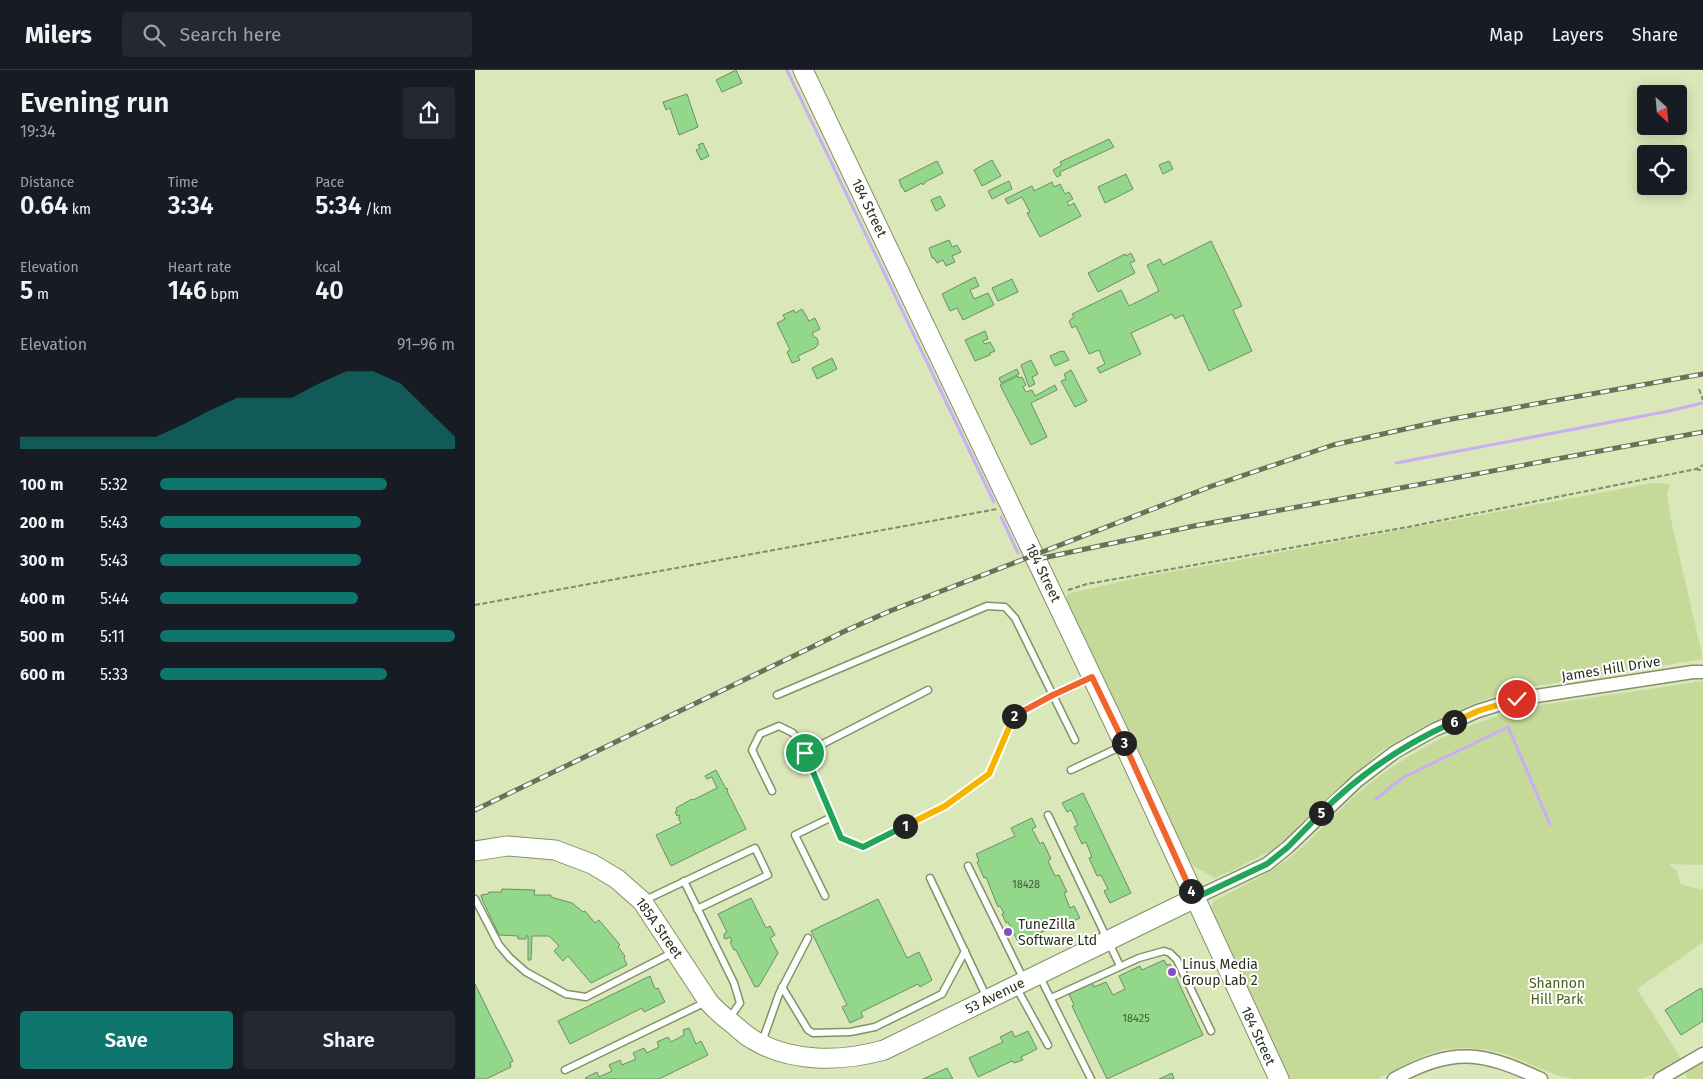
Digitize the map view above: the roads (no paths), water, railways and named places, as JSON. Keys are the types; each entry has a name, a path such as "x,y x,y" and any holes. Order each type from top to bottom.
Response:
{"main road":[{"name":"184 Street","path":"803,70 1124,744 1279,1079"},
{"name":"185A Street","path":"475,851 507,846 555,850 593,864 617,879 642,901 712,1007 752,1039 787,1053"},
{"name":"53 Avenue","path":"787,1053 816,1058 840,1058 863,1056 884,1050 1195,898"}],"street":[{"name":"James Hill Drive","path":"1195,898 1267,864 1288,847 1357,781 1395,752 1434,730 1478,711 1517,699 1703,672"},
{"path":"1660,1079 1703,1054"},
{"path":"1394,1079 1419,1066 1449,1057 1479,1057 1513,1066 1541,1079"}],"lane":[{"path":"777,694 987,606 1005,607 1015,618 1075,740"},
{"path":"772,791 752,750 760,734 779,726 793,734 805,753 841,838 863,847 945,806 989,774 1014,715 1092,677"},
{"path":"805,753 928,690"},
{"path":"1071,770 1124,744"},
{"path":"1048,815 1120,966"},
{"path":"825,896 795,835 832,817"},
{"path":"642,901 755,848 768,875 697,909"},
{"path":"968,866 1026,980 1048,1044"},
{"path":"930,878 987,999"},
{"path":"684,881 734,983 740,1003 728,1020"},
{"path":"475,898 499,945 510,958 527,972 573,996 585,997 675,951"},
{"path":"761,1043 782,987 808,938"},
{"path":"782,987 808,1030 813,1032 850,1032 875,1027 942,994 965,951"},
{"path":"1051,998 1139,958 1164,951 1173,955 1211,1031"},
{"path":"1026,980 1051,998 1091,1079"},
{"path":"565,1070 708,1000"}],"waterway":[{"path":"787,70 994,502"},
{"path":"1396,463 1703,403"},
{"path":"1001,517 1018,553"},
{"path":"1376,799 1402,778 1508,727 1550,824"}],"railway":[{"path":"475,810 890,611 1212,486 1333,445 1446,420 1703,374"},
{"path":"1038,559 1194,526 1703,432"}],"place":[{"name":"TuneZilla Software Ltd","path":"1008,932"},
{"name":"Linus Media Group Lab 2","path":"1172,972"}],"park label":[{"name":"Shannon Hill Park","path":"1557,992"}]}
